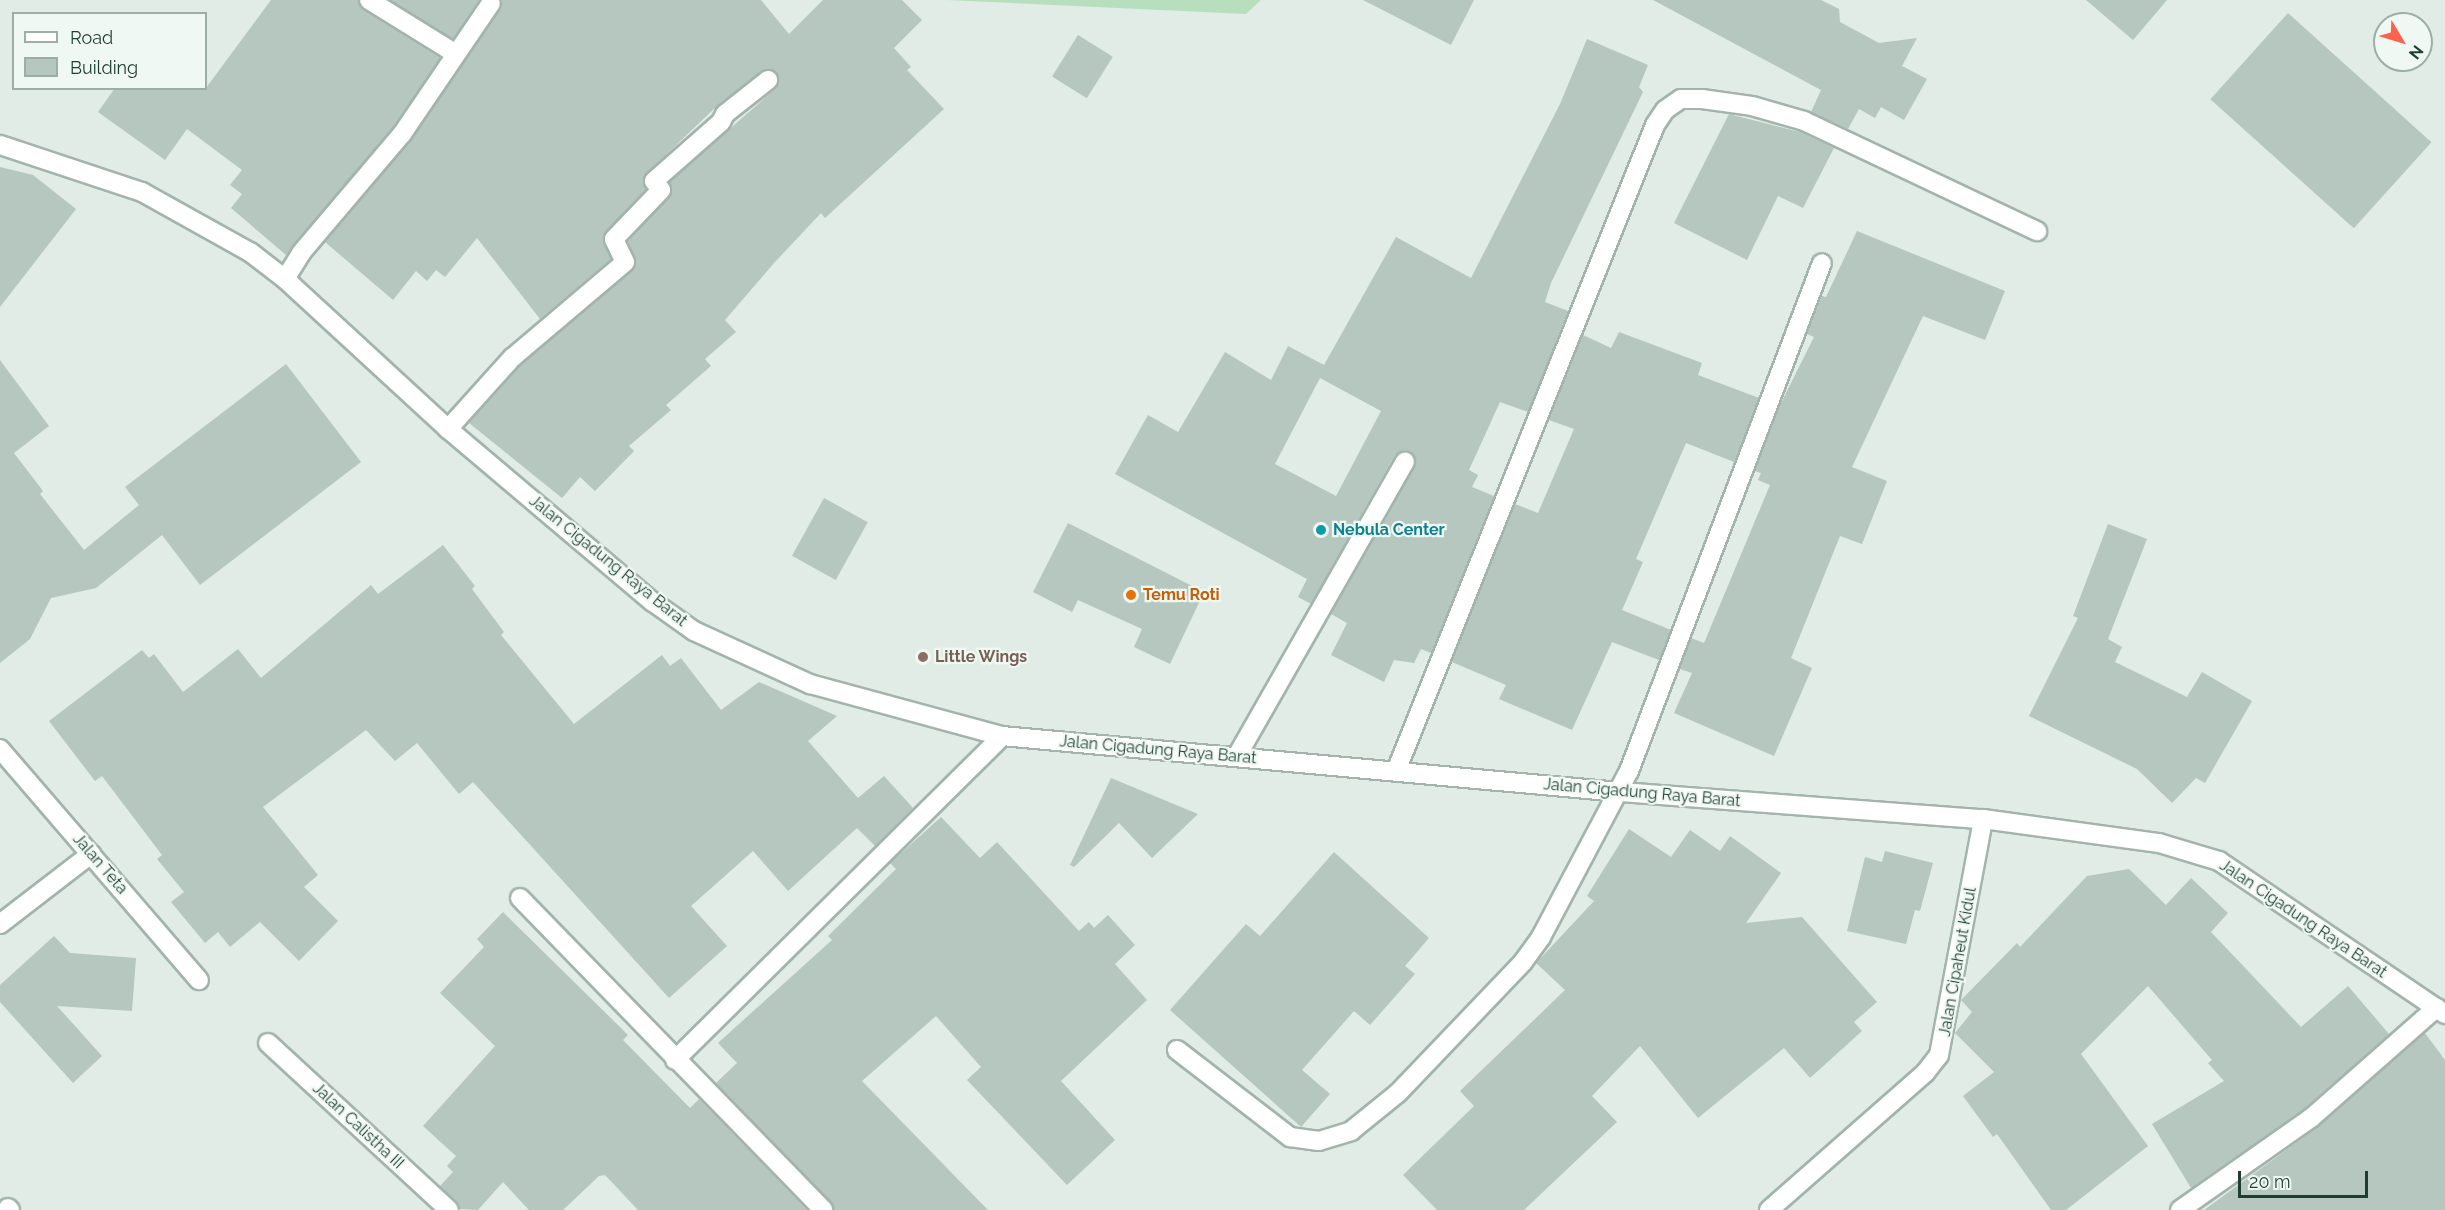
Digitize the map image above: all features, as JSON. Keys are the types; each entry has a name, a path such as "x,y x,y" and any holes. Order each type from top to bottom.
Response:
{"street":[{"path":"369,0 456,54"},
{"path":"285,279 302,253 402,134 491,3"},
{"path":"448,429 512,358 625,262 614,239 661,190 654,181 721,122 725,114 768,80"},
{"path":"1396,771 1655,125 1665,110 1681,99 1702,99 1752,106 1804,121 2037,231"},
{"name":"Jalan Cigadung Raya Barat","path":"0,145 142,192 207,226 285,279 448,429 653,602 694,631 810,684 1002,736 1620,792 1983,819 2159,843 2219,861 2441,1011"},
{"path":"1176,1050 1290,1137 1319,1141 1351,1131 1414,1077 1523,962 1541,938 1620,792 1822,263"},
{"path":"1237,756 1405,460"},
{"path":"675,1060 1002,736"},
{"name":"Jalan Teta","path":"0,749 200,980"},
{"name":"Jalan Cipaheut Kidul","path":"1769,1210 1925,1073 1939,1055 1983,819"},
{"path":"0,924 91,854"},
{"path":"520,898 823,1210"},
{"path":"2180,1210 2311,1118 2441,1011"},
{"name":"Jalan Calistha III","path":"268,1043 449,1210"}],"green space":[{"path":"947,0 1261,0 1246,14"}],"building":[{"path":"271,0 358,0 363,10 440,58 393,127 286,255 231,208 242,194 230,185 242,170 187,129 165,160 98,112 114,90 207,90 207,87"},
{"path":"390,0 479,0 453,39"},
{"path":"502,0 761,0 789,34 823,0 902,0 922,20 894,48 911,67 907,70 944,109 825,218 821,213 774,263 725,320 736,332 705,359 711,366 666,405 671,410 629,446 634,451 595,491 580,477 562,498 469,423 520,366 633,270 636,261 628,241 669,197 669,182 775,89 779,79 773,70 761,71 718,105 647,173 643,182 646,189 603,237 611,259 540,319 477,238 445,277 436,270 427,281 416,271 393,300 325,242 411,140 500,9"},
{"path":"1363,0 1474,0 1451,45"},
{"path":"1653,0 1821,0 1839,9 1840,22 1879,43 1917,38 1902,66 1927,79 1904,120 1881,107 1875,118 1859,109 1848,129 1811,112 1821,90"},
{"path":"2086,0 2167,0 2133,40"},
{"path":"2288,13 2431,142 2354,228 2210,99"},
{"path":"1078,35 1113,57 1087,98 1052,77"},
{"path":"1587,39 1648,65 1639,87 1643,92 1551,283 1545,302 1568,311 1528,412 1500,402 1469,470 1478,475 1472,487 1494,496 1431,653 1421,649 1414,663 1394,660 1384,682 1331,655 1347,623 1331,614 1415,467 1411,452 1404,450 1395,455 1311,604 1298,597 1307,579 1115,474 1148,415 1178,432 1225,352 1271,380 1288,346 1324,365 1396,237 1471,278 1560,104","holes":["1320,378 1381,411 1336,496 1275,464"]},
{"path":"1729,114 1800,132 1834,148 1803,208 1778,196 1747,260 1674,223"},
{"path":"0,167 33,175 76,209 0,307"},
{"path":"1857,231 2005,291 1985,340 1923,316 1852,467 1887,481 1862,544 1840,536 1791,658 1812,668 1774,756 1674,713 1692,673 1680,669 1691,638 1704,643 1770,485 1758,480 1761,473 1755,471 1779,407 1814,337 1807,334 1822,296 1826,297"},
{"path":"1619,332 1702,363 1698,375 1759,398 1734,462 1686,443 1636,559 1643,562 1622,610 1671,630 1659,660 1612,642 1572,730 1499,699 1506,685 1452,662 1515,504 1538,513 1574,429 1549,420 1583,335 1611,348"},
{"path":"0,360 49,426 14,453 43,491 40,494 84,550 139,505 125,487 286,364 361,462 200,585 162,535 96,588 51,598 30,639 0,663"},
{"path":"824,498 868,522 836,580 792,556"},
{"path":"1068,523 1204,592 1170,664 1134,647 1142,629 1078,600 1072,612 1033,592"},
{"path":"2108,524 2147,539 2108,639 2122,647 2115,662 2187,697 2202,672 2252,701 2205,783 2196,778 2172,803 2137,769 2029,716 2078,618 2073,616"},
{"path":"443,545 475,586 472,589 504,632 501,635 574,724 662,655 670,666 681,658 721,710 759,682 837,716 808,741 858,798 884,776 913,808 875,846 857,828 788,891 753,851 691,906 727,946 669,998 473,782 459,794 417,743 395,761 366,730 263,807 318,875 304,887 338,921 299,961 260,922 230,947 218,932 205,943 171,902 184,892 157,859 162,855 102,776 95,781 49,721 142,650 149,658 154,654 183,692 238,649 261,678 371,585 378,594"},
{"path":"1111,778 1198,814 1152,858 1119,823 1074,867 1070,865"},
{"path":"941,817 980,858 997,842 1079,931 1089,922 1094,928 1108,915 1135,945 1115,964 1147,1000 1061,1081 1115,1140 1067,1185 967,1080 981,1067 936,1016 862,1081 988,1210 834,1210 831,1202 716,1083 737,1063 718,1043 832,940 828,936 896,869 890,863"},
{"path":"1629,829 1671,857 1690,830 1720,851 1730,836 1781,873 1746,923 1802,917 1877,1002 1854,1022 1862,1031 1810,1078 1784,1048 1698,1118 1640,1046 1592,1096 1617,1122 1524,1210 1437,1210 1403,1175 1474,1106 1460,1091 1565,990 1536,963 1594,901 1587,896"},
{"path":"1885,851 1933,863 1920,911 1915,910 1906,944 1847,931 1865,857 1882,862"},
{"path":"1334,852 1429,938 1405,966 1415,974 1370,1025 1354,1011 1302,1070 1330,1094 1301,1127 1170,1010 1246,924 1260,936"},
{"path":"2129,869 2166,905 2191,878 2228,913 2211,932 2301,1027 2348,986 2389,1034 2304,1109 2191,1188 2152,1124 2224,1081 2208,1063 2212,1060 2148,986 2081,1054 2148,1146 2066,1210 2051,1210 1997,1134 1993,1137 1963,1096 1994,1072 1955,1033 1972,1012 1961,1000 2017,943 2020,947 2087,876"},
{"path":"503,912 628,1035 623,1040 690,1108 699,1099 807,1210 638,1210 605,1175 599,1176 563,1210 529,1210 503,1182 478,1210 460,1209 440,1186 453,1172 447,1166 456,1156 423,1126 495,1046 440,993 484,947 477,939"},
{"path":"54,936 70,953 136,958 132,1011 57,1006 102,1056 73,1083 0,1002 0,985"},
{"path":"2425,1033 2445,1060 2445,1210 2204,1210 2318,1127"}],"place":[{"name":"Nebula Center","path":"1321,530"},
{"name":"Temu Roti","path":"1131,595"},
{"name":"Little Wings","path":"923,657"}]}
